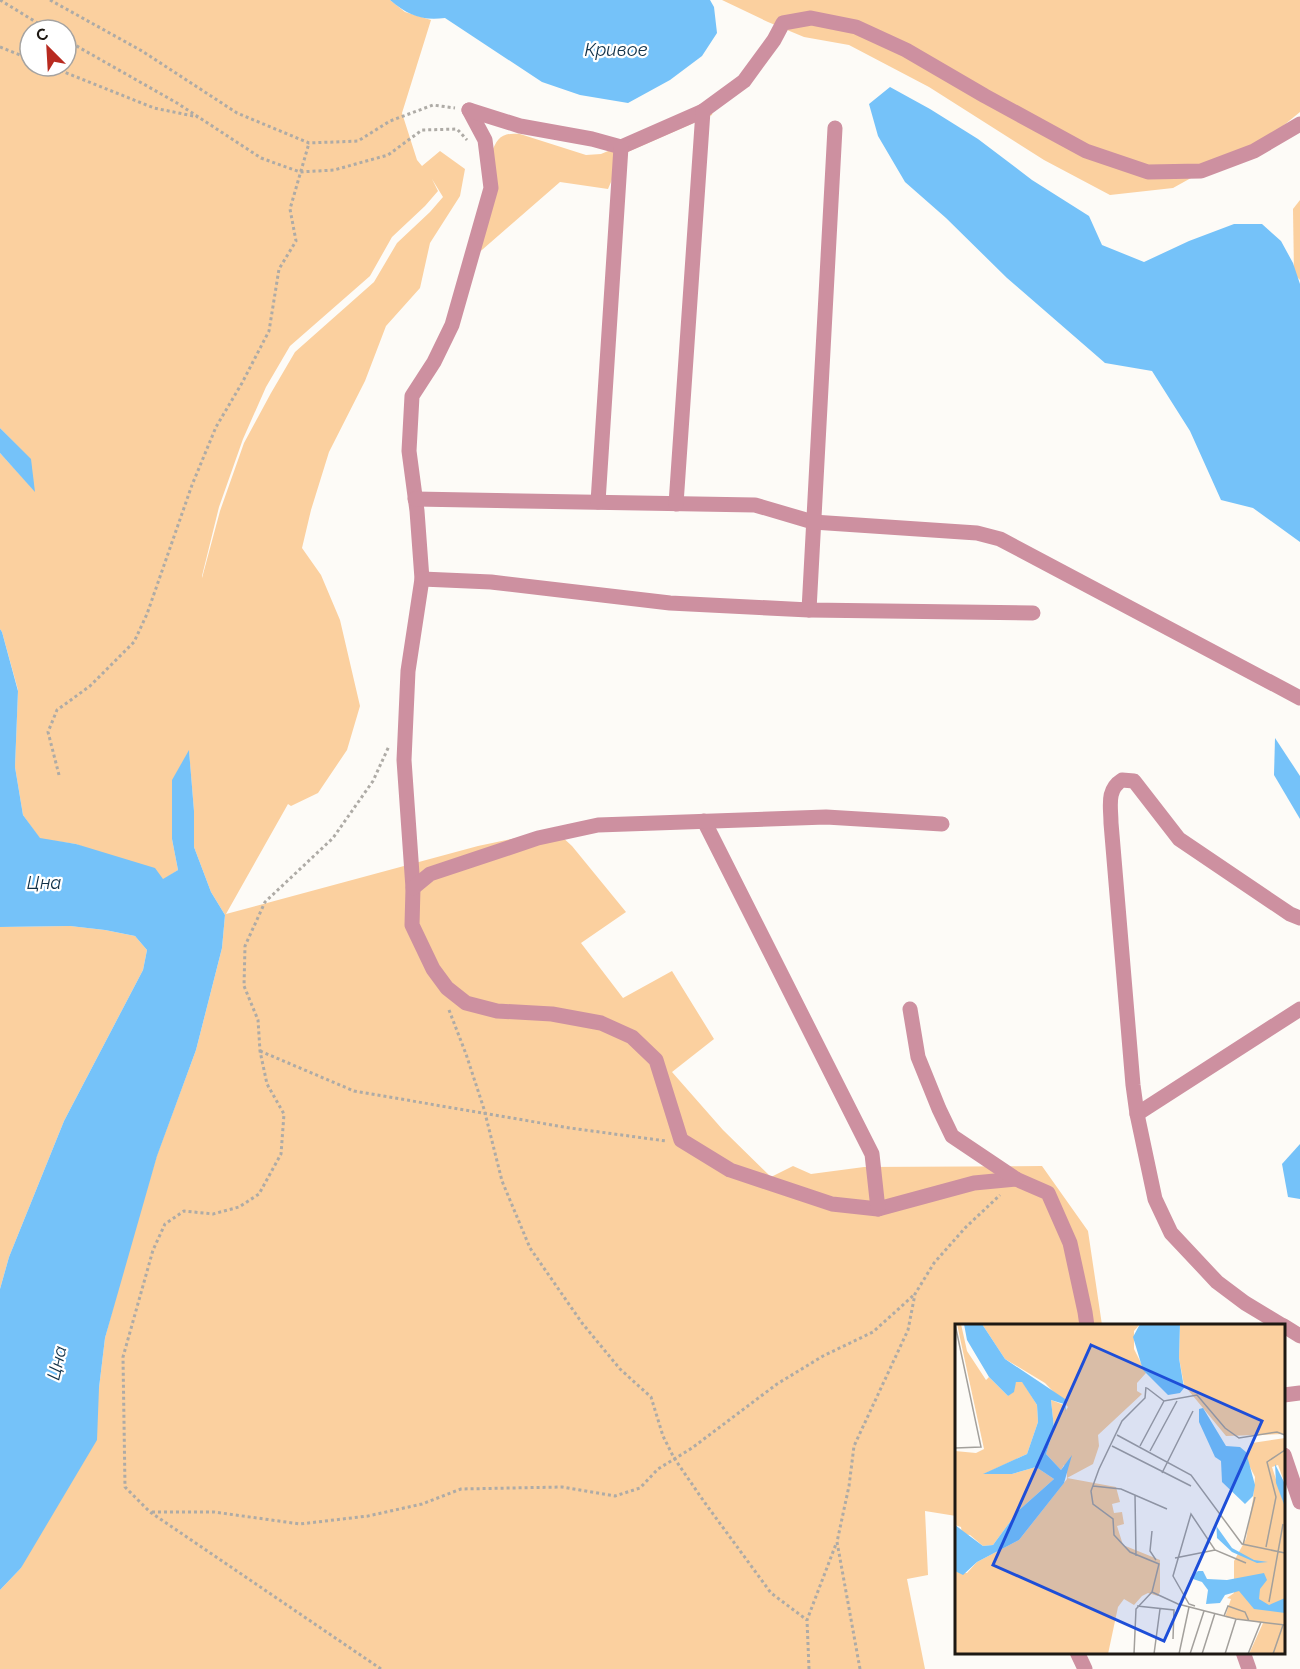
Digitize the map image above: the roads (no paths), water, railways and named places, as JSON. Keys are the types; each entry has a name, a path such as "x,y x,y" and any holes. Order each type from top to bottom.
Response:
{"street":[{"path":"1016,1179 974,1183 878,1209 832,1204 730,1170 681,1140 656,1060 632,1037 601,1023 552,1014 498,1011 466,1003 447,988 433,969 412,925 413,888 404,760 408,671 422,579 409,451 412,396 434,362 452,325 491,188 485,140 469,110 520,126 592,139 621,147 703,111 744,81 774,40 783,23 811,18 856,27 906,50 1086,151 1148,172 1201,171 1254,151 1300,124"},
{"path":"676,504 703,111"},
{"path":"808,610 835,128"},
{"path":"598,502 621,147"},
{"path":"415,499 755,505 813,522 977,533 1000,539 1300,698"},
{"path":"422,579 491,582 670,603 808,610 1033,613"},
{"path":"1280,1324 1245,1303 1217,1282 1171,1233 1155,1199 1133,1085 1113,847 1110,794 1112,788 1122,780 1134,781 1179,839 1290,914 1300,918"},
{"path":"413,888 430,873 538,838 598,825 826,817 942,824"},
{"path":"704,821 872,1155 878,1209"},
{"path":"910,1009 918,1057 952,1136 1016,1179 1048,1193 1070,1243 1087,1324"},
{"path":"1137,1114 1300,1009"},
{"path":"1285,1327 1300,1336"},
{"path":"1285,1395 1300,1393"},
{"path":"1285,1458 1300,1502"},
{"path":"1078,1654 1085,1669"},
{"path":"1243,1654 1249,1669"}],"water":[{"name":"Кривое","path":"390,0 710,0 714,7 717,33 702,56 670,80 628,103 580,95 542,82 445,18 429,19 415,16"},
{"path":"890,87 978,139 1032,180 1089,216 1102,245 1144,262 1189,241 1234,224 1262,224 1281,241 1293,263 1300,284 1300,542 1253,508 1221,500 1190,431 1152,371 1105,363 1007,278 946,218 905,182 878,136 869,104"},
{"path":"0,428 31,459 35,492 0,453"},
{"name":"Цна","path":"0,629 18,691 15,767 23,815 40,838 76,844 155,868 163,879 178,870 172,839 172,780 189,750 194,811 194,847 211,892 225,915 222,948 196,1050 157,1156 105,1338 99,1388 97,1440 21,1568 0,1590 0,1289 9,1257 64,1121 143,970 147,950 135,936 105,930 70,926 0,927"},
{"path":"1275,738 1300,776 1300,819 1274,775"},
{"path":"1300,1144 1300,1199 1288,1197 1282,1164"}]}
